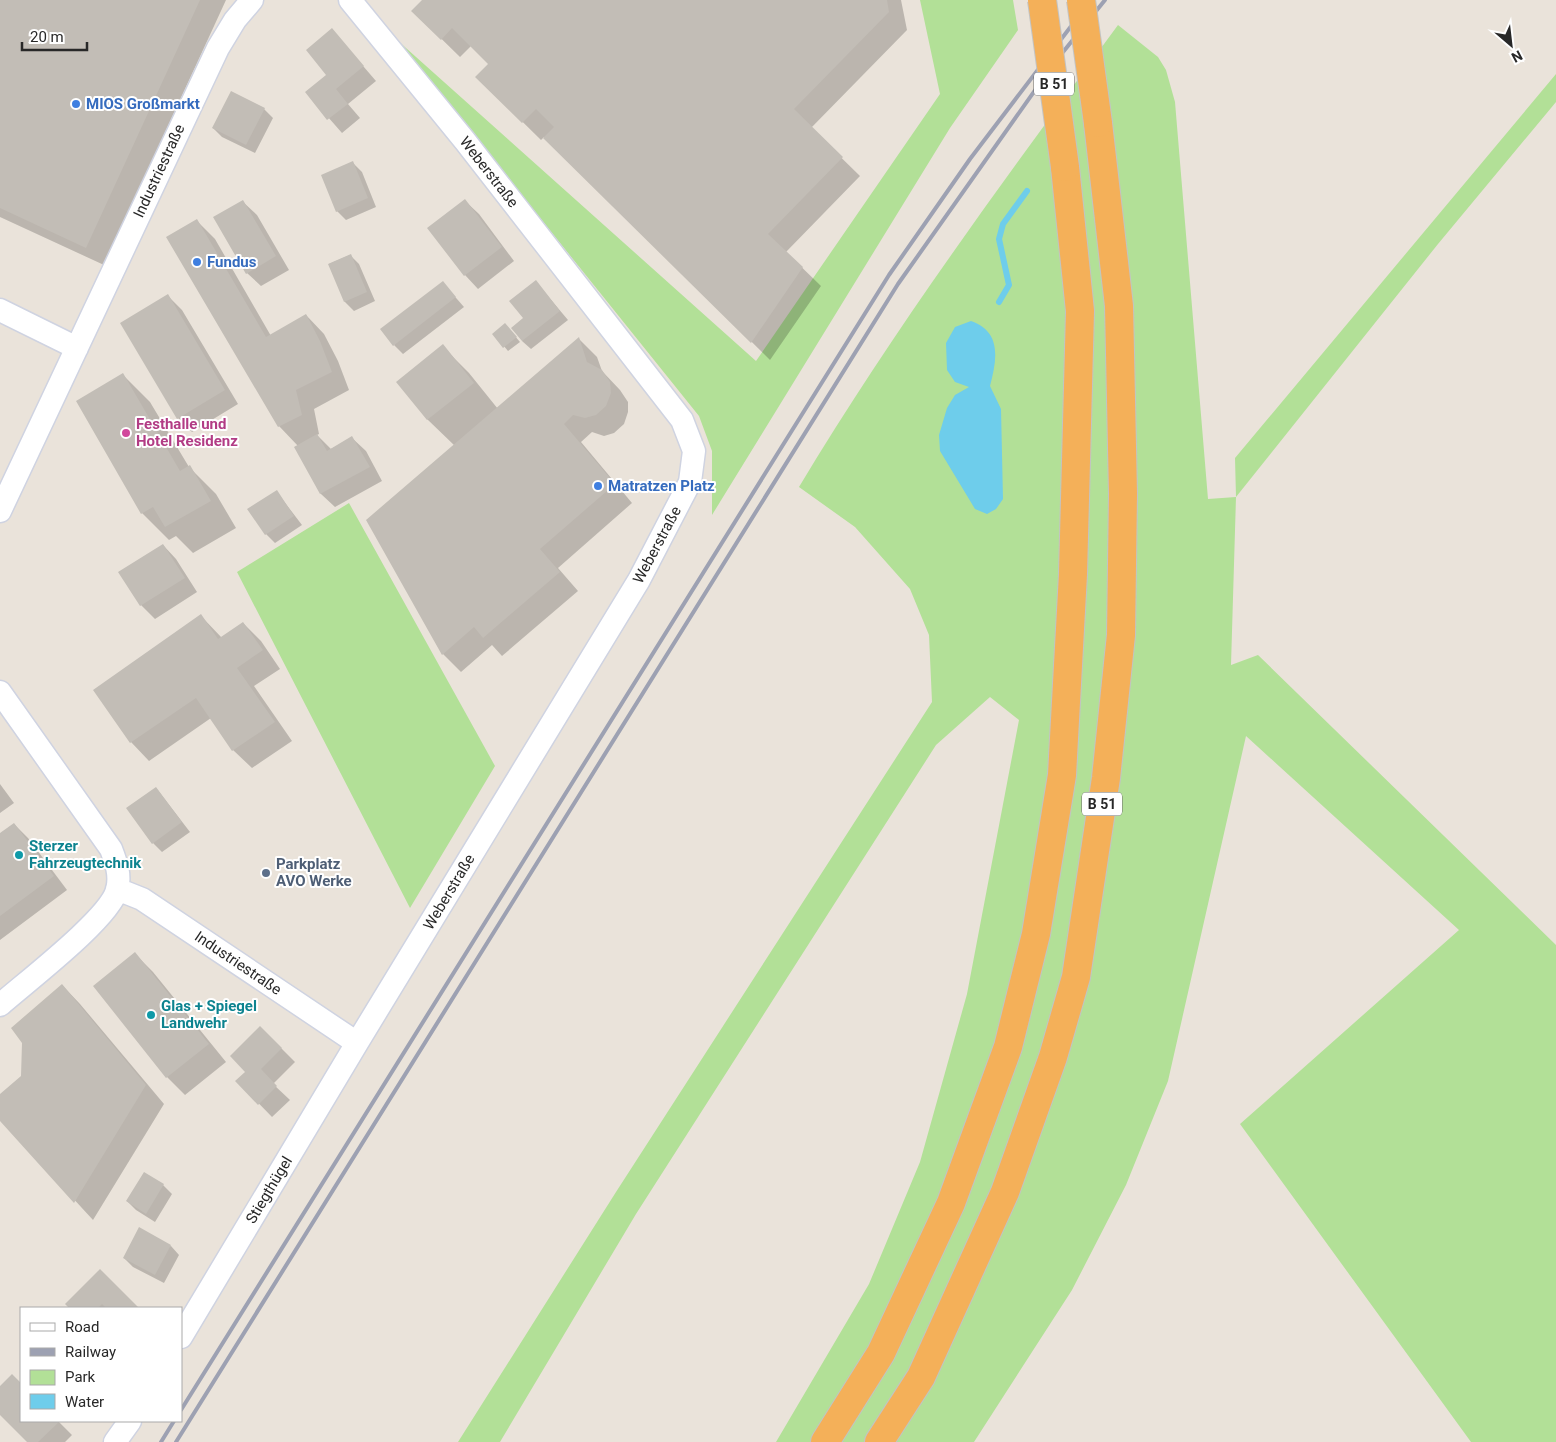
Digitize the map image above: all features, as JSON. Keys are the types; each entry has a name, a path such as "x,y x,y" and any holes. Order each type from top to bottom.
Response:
{"highway":[{"name":"B 51","path":"824,1442 880,1353 951,1203 1008,1047 1036,934 1062,775 1073,574 1080,311 1065,167 1042,0"},
{"name":"B 51","path":"878,1442 921,1377 1005,1192 1053,1057 1076,977 1106,778 1121,634 1123,494 1119,306 1098,124 1081,0"}],"street":[{"name":"Industriestraße","path":"0,511 218,48 235,20 252,0"},
{"name":"Weberstraße","path":"350,0 465,141 682,420 694,450 690,482 639,580 357,1042"},
{"path":"0,310 76,348"},
{"path":"0,692 111,849 119,869 118,889 110,906 92,925 0,1004"},
{"name":"Industriestraße","path":"118,889 142,899 357,1042"},
{"name":"Stiegthügel","path":"182,1335 357,1042"},
{"path":"115,1442 129,1422"}],"green space":[{"path":"920,0 1013,0 1018,30 950,128 712,515 712,451 699,416 397,40 756,361 940,94"},
{"path":"1118,25 1158,57 1166,70 1175,102 1208,499 1236,497 1231,665 1258,655 1556,945 1556,1442 1471,1442 1240,1124 1459,930 1246,736 1168,1081 1126,1185 1072,1290 974,1442 776,1442 869,1284 920,1162 967,994 1019,720 990,697 936,745 636,1214 500,1442 458,1442 616,1192 932,702 929,635 910,589 855,527 799,487 913,310"},
{"path":"1556,74 1556,102 1438,244 1236,497 1235,458"},
{"path":"349,503 495,766 410,908 237,572"}],"water":[{"path":"971,321 988,332 992,339 995,356 990,386 1001,409 1003,499 996,509 987,514 975,509 940,451 939,435 947,408 955,395 969,387 955,382 947,370 946,343 955,327"}],"building":[{"name":"MIOS Großmarkt","path":"0,0 200,0 86,248 0,208"},
{"path":"422,0 887,0 889,12 794,109 843,157 768,234 803,267 751,343 543,138 554,127 536,109 522,123 475,77 488,64 452,28 441,40 411,11"},
{"path":"332,28 364,66 336,89 348,104 327,120 305,92 326,75 306,50"},
{"path":"231,91 265,108 246,145 212,128"},
{"path":"353,161 368,198 336,212 321,175"},
{"path":"465,199 502,247 464,276 427,228"},
{"path":"243,200 276,256 246,274 213,217"},
{"path":"197,219 266,337 306,314 320,341 332,372 296,390 302,415 278,427 166,237"},
{"path":"351,254 367,292 344,302 328,264"},
{"path":"536,280 560,311 522,341 511,328 523,318 509,301"},
{"path":"443,281 456,297 393,346 380,329"},
{"path":"168,294 225,390 177,419 120,323"},
{"path":"505,323 517,337 503,348 492,334"},
{"path":"579,337 587,362 602,370 610,382 611,393 606,406 596,415 585,418 573,415 564,424 615,484 540,549 560,572 483,638 474,627 442,655 366,520"},
{"path":"443,344 474,383 427,420 396,382"},
{"name":"Festhalle und Hotel Residenz","path":"123,373 180,471 190,465 211,501 165,527 153,507 141,514 76,401"},
{"path":"317,434 327,451 352,436 370,467 320,494 294,447"},
{"path":"277,490 294,516 265,535 247,509"},
{"path":"163,544 185,578 140,606 118,572"},
{"path":"201,614 218,639 243,622 263,650 237,668 275,722 232,751 196,698 130,743 93,690"},
{"path":"156,787 182,822 152,844 126,808"},
{"name":"Sterzer Fahrzeugtechnik","path":"14,823 54,876 0,916 0,833"},
{"name":"Glas + Spiegel Landwehr","path":"135,952 209,1044 166,1078 93,986"},
{"path":"62,984 146,1085 74,1203 0,1121 0,1094 21,1076 22,1043 11,1028"},
{"path":"260,1026 282,1048 261,1069 277,1086 258,1105 235,1081 245,1072 230,1056"},
{"path":"144,1172 164,1184 146,1214 126,1201"},
{"path":"139,1227 171,1245 155,1275 123,1258"},
{"path":"100,1269 138,1307 105,1307 102,1304 99,1307 68,1307 65,1304"},
{"path":"12,1374 20,1382 20,1422 59,1422 38,1442 27,1442 0,1415 0,1386"}],"waterway":[{"path":"999,302 1009,285 999,239 1003,224 1027,191"}],"railway":[{"path":"182,1408 889,275 970,159 1091,0"},
{"path":"176,1442 898,284 1055,62 1105,0"},
{"path":"161,1442 173,1422"}],"place":[{"name":"MIOS Großmarkt","path":"76,104"},
{"name":"Fundus","path":"197,262"},
{"name":"Festhalle und Hotel Residenz","path":"126,433"},
{"name":"Matratzen Platz","path":"598,486"},
{"name":"Sterzer Fahrzeugtechnik","path":"19,855"},
{"name":"Parkplatz AVO Werke","path":"266,873"},
{"name":"Glas + Spiegel Landwehr","path":"151,1015"}]}
